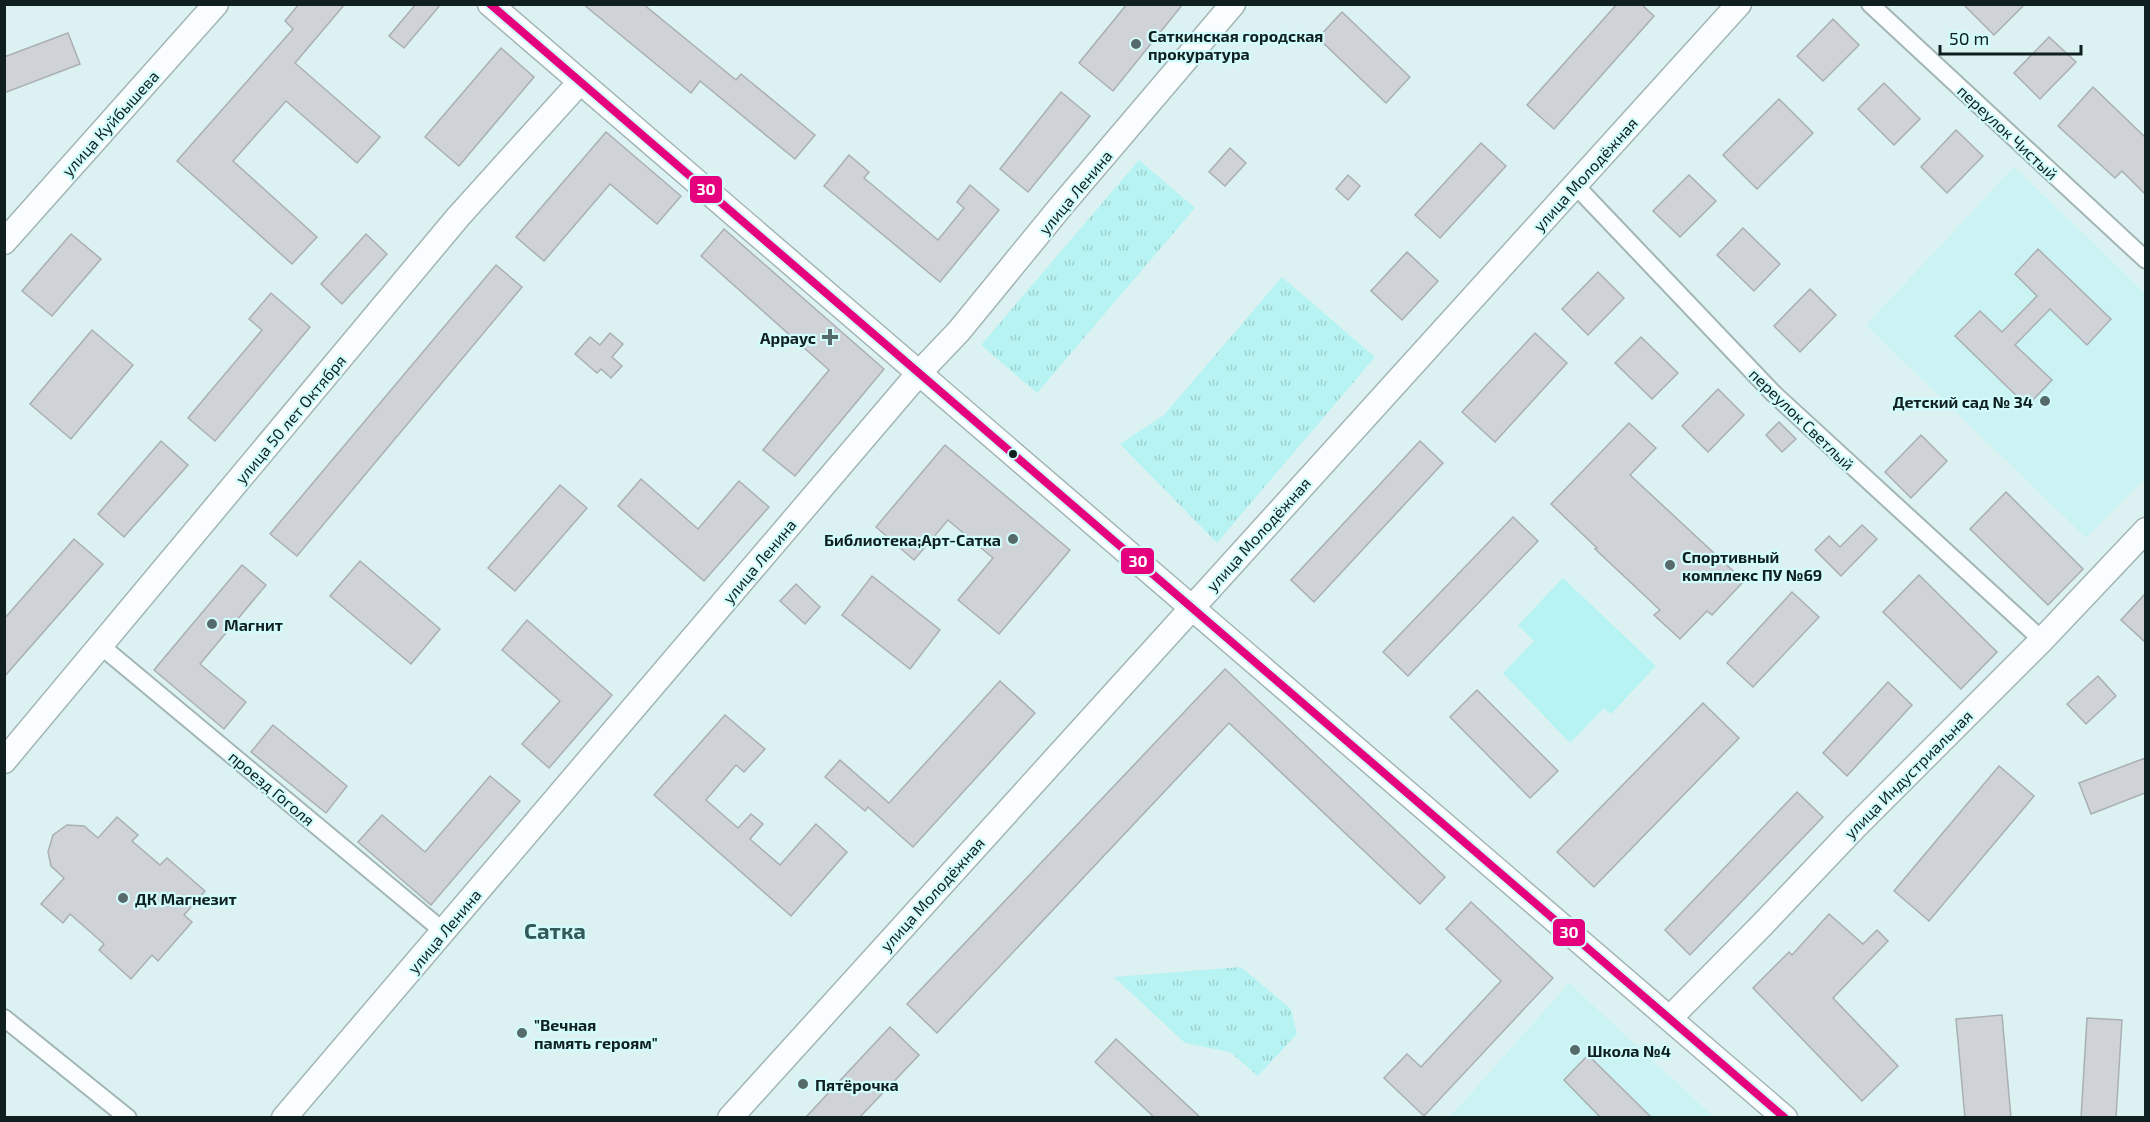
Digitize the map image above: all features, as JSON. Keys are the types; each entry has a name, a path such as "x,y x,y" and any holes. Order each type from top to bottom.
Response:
{"main road":[{"name":"улица Куйбышева","path":"4,242 216,4"},
{"path":"490,4 1785,1118"},
{"name":"улица Ленина","path":"284,1118 919,373 959,331 1062,205 1233,4"},
{"name":"улица Молодёжная","path":"730,1118 1739,4"},
{"name":"улица 50 лет Октября","path":"4,761 458,217 580,82"},
{"name":"улица Индустриальная","path":"1670,1018 1864,817 2042,640 2145,530"}],"street":[{"name":"переулок Чистый","path":"1870,4 2145,260"},
{"name":"переулок Светлый","path":"1575,185 1774,394 2042,640"},
{"name":"проезд Гоголя","path":"100,646 443,931"},
{"path":"4,1018 128,1118"}],"shaded area":[{"name":"Детский сад № 34","path":"2014,167 2145,293 2145,478 2086,538 1866,325"},
{"name":"Школа №4","path":"1569,983 1714,1117 1449,1118"}],"green space":[{"path":"1139,160 1195,208 1037,393 981,345"},
{"path":"1282,277 1375,357 1217,543 1120,444 1164,415"},
{"path":"1563,578 1656,666 1611,714 1604,708 1570,743 1503,673 1534,641 1518,625"},
{"path":"1241,967 1291,1009 1297,1034 1258,1076 1230,1052 1185,1043 1114,977"}],"building":[{"path":"299,4 345,4 295,63 380,137 357,163 286,101 233,161 317,237 292,264 177,161 293,29 285,21"},
{"path":"416,4 441,4 404,48 389,36"},
{"path":"583,4 643,4 736,80 741,74 815,135 795,159 700,81 691,93"},
{"path":"1127,4 1183,4 1113,91 1079,63"},
{"path":"1617,4 1641,4 1654,16 1554,129 1527,105"},
{"path":"1963,4 2025,4 1994,35"},
{"path":"1342,12 1410,77 1386,103 1318,38"},
{"path":"1833,19 1859,45 1823,81 1797,56"},
{"path":"68,33 80,64 4,93 4,57"},
{"path":"2049,37 2076,62 2040,99 2014,73"},
{"path":"501,48 534,77 459,166 425,137"},
{"path":"1884,83 1920,119 1894,145 1858,109"},
{"path":"2093,87 2145,137 2145,194 2122,171 2115,178 2058,126"},
{"path":"1061,92 1090,116 1028,192 1000,169"},
{"path":"1779,99 1813,133 1757,189 1723,155"},
{"path":"1956,130 1983,156 1947,193 1921,167"},
{"path":"606,132 681,196 657,224 610,184 544,261 516,237"},
{"path":"1481,143 1506,166 1440,238 1415,215"},
{"path":"1230,148 1246,163 1225,186 1209,172"},
{"path":"849,155 869,172 864,178 938,240 964,208 957,202 970,185 999,210 940,282 824,186"},
{"path":"1348,175 1360,186 1348,200 1336,189"},
{"path":"1689,175 1716,201 1680,237 1653,211"},
{"path":"1743,228 1780,264 1754,291 1717,255"},
{"path":"724,229 884,369 795,476 763,450 829,370 701,256"},
{"path":"71,234 101,259 52,316 22,291"},
{"path":"366,234 387,254 342,304 321,284"},
{"path":"2038,249 2111,319 2087,345 2050,309 2015,345 2052,380 2027,406 1955,336 1980,311 2002,332 2037,296 2015,274"},
{"path":"1407,252 1438,281 1402,320 1371,291"},
{"path":"496,265 522,287 297,556 270,534"},
{"path":"1598,272 1624,298 1588,335 1562,309"},
{"path":"1810,289 1836,315 1800,352 1774,326"},
{"path":"271,293 310,327 215,441 188,418 262,330 249,319"},
{"path":"92,330 133,365 71,439 30,404"},
{"path":"610,333 623,344 612,357 622,366 611,378 601,369 597,373 575,354 590,337 600,345"},
{"path":"1535,333 1567,363 1495,442 1462,412"},
{"path":"1641,337 1678,373 1652,399 1615,363"},
{"path":"1718,389 1744,415 1708,452 1682,426"},
{"path":"1779,422 1796,439 1782,452 1766,435"},
{"name":"Спортивный комплекс ПУ №69","path":"1629,423 1656,448 1630,475 1744,581 1712,615 1707,611 1680,639 1654,615 1660,610 1551,504"},
{"path":"1921,435 1947,461 1911,498 1885,472"},
{"path":"161,441 188,465 124,537 98,514"},
{"path":"1420,441 1443,463 1314,602 1291,580"},
{"name":"Библиотека;Арт-Сатка","path":"945,445 1070,550 999,634 958,600 993,558 948,520 914,560 876,527"},
{"path":"641,479 698,529 739,481 769,507 704,581 618,506"},
{"path":"560,485 587,508 515,591 488,568"},
{"path":"2006,492 2083,569 2048,605 1970,529"},
{"path":"1513,517 1538,541 1408,676 1383,652"},
{"path":"1862,525 1877,539 1841,576 1815,550 1829,536 1840,547"},
{"path":"74,539 103,564 4,677 4,619"},
{"path":"360,561 440,629 411,664 330,596"},
{"name":"Магнит","path":"242,565 266,585 200,664 246,702 224,729 154,670"},
{"path":"1919,575 1997,652 1961,689 1883,612"},
{"path":"872,576 940,630 910,669 842,615"},
{"path":"796,584 820,607 805,624 780,601"},
{"path":"1792,592 1819,617 1753,687 1727,663"},
{"path":"2145,594 2145,642 2121,620"},
{"path":"527,620 612,695 549,768 522,744 560,701 502,650"},
{"path":"1225,669 1445,877 1420,904 1229,723 937,1033 907,1004"},
{"path":"2098,676 2116,696 2086,724 2067,704"},
{"path":"1000,681 1035,713 913,847 868,807 865,811 825,777 840,760 889,803"},
{"path":"1888,682 1912,705 1847,776 1823,753"},
{"path":"1477,690 1558,771 1530,798 1450,717"},
{"path":"1703,703 1739,738 1594,887 1557,852"},
{"path":"725,715 765,749 744,772 736,765 706,800 738,828 751,814 763,824 750,839 780,865 816,824 847,852 791,916 654,795"},
{"path":"273,725 347,786 326,813 251,752"},
{"path":"2145,758 2145,793 2091,814 2079,783"},
{"path":"1999,766 2034,796 1929,921 1894,891"},
{"path":"490,776 520,801 431,905 358,842 382,815 425,852"},
{"path":"1797,792 1823,817 1690,955 1665,930"},
{"name":"ДК Магнезит","path":"117,817 138,835 132,841 160,865 167,858 205,891 184,915 192,922 158,961 152,955 131,979 99,950 104,944 70,914 63,923 41,904 64,878 51,866 48,852 53,835 67,825 84,826 98,838"},
{"path":"1471,902 1553,978 1424,1116 1384,1078 1407,1054 1421,1067 1501,981 1446,929"},
{"path":"1829,914 1863,944 1877,930 1888,941 1833,998 1898,1066 1862,1101 1753,988 1789,952 1792,955"},
{"path":"2002,1015 2011,1118 1965,1118 1956,1019"},
{"path":"2087,1018 2122,1020 2116,1118 2081,1118"},
{"path":"890,1027 919,1055 859,1118 805,1118"},
{"path":"1116,1039 1201,1118 1155,1118 1095,1062"},
{"path":"1588,1055 1652,1118 1601,1118 1564,1080"}],"transit line":[{"name":"30","path":"490,4 1785,1118"}],"place":[{"name":"Саткинская городская прокуратура","path":"1136,44"},
{"name":"Арраус","path":"830,337"},
{"name":"Детский сад № 34","path":"2045,401"},
{"name":"Библиотека;Арт-Сатка","path":"1013,539"},
{"name":"Спортивный комплекс ПУ №69","path":"1670,565"},
{"name":"Магнит","path":"212,624"},
{"name":"ДК Магнезит","path":"123,898"},
{"name":"\"Вечная память героям\"","path":"522,1033"},
{"name":"Школа №4","path":"1575,1050"},
{"name":"Пятёрочка","path":"803,1084"}],"district":[{"name":"Сатка","path":"555,930"}]}
